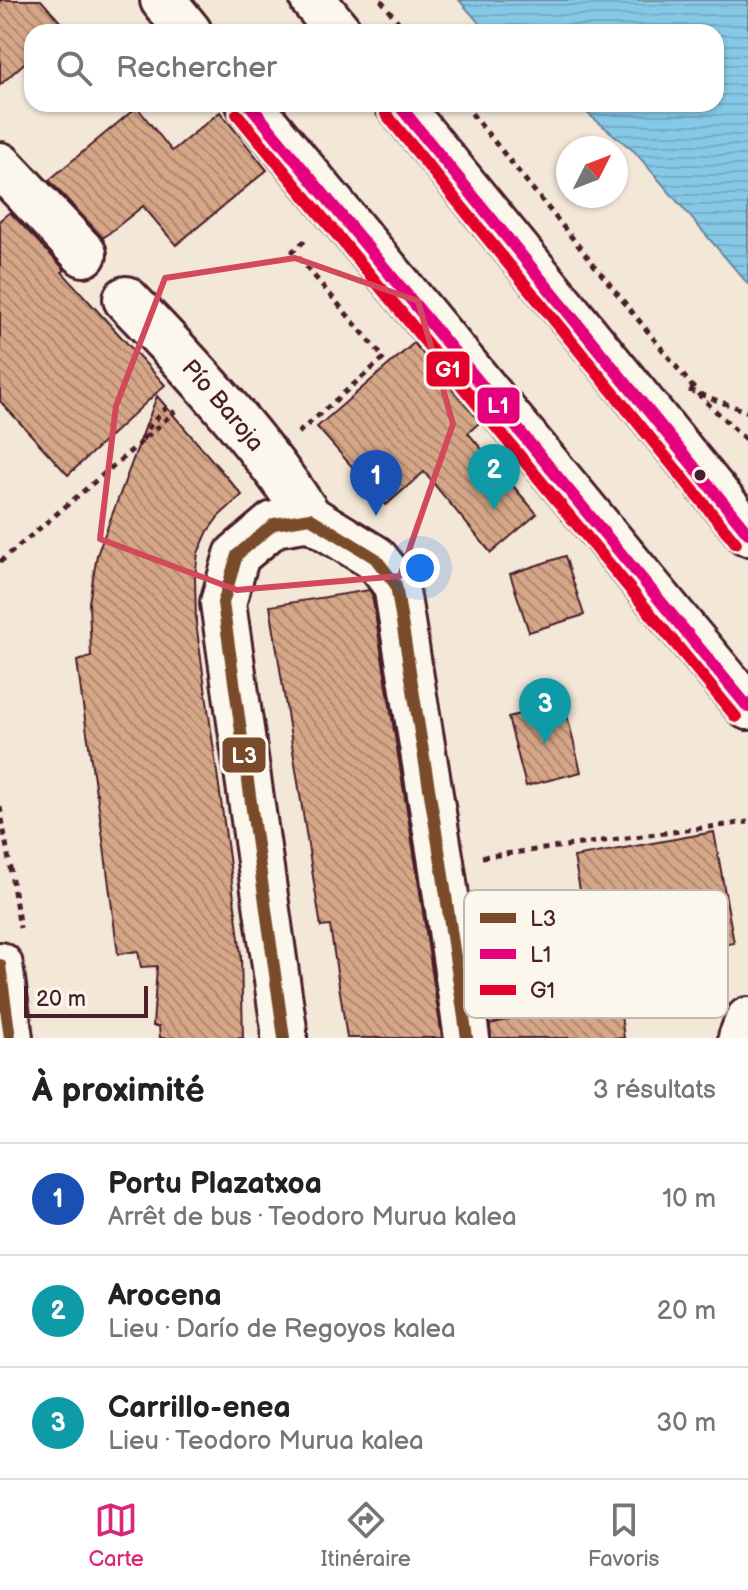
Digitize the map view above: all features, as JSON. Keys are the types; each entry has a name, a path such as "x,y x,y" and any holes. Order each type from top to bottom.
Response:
{"street":[{"path":"163,0 182,24"},
{"path":"313,0 332,24"},
{"path":"256,112 743,702"},
{"path":"404,112 747,537"},
{"path":"0,165 84,254"},
{"name":"Pío Baroja","path":"126,299 211,389 285,479 310,518"},
{"path":"284,1038 223,603 237,555 274,524 310,518 375,558 396,585 464,1018"},
{"path":"10,1038 11,952"},
{"path":"464,1018 467,1038"},
{"path":"741,1038 748,1020"}],"path":[{"path":"381,0 400,24"},
{"path":"470,112 700,396 748,442"},
{"path":"293,251 384,358 301,430"},
{"path":"0,562 155,430"},
{"path":"0,807 11,952"},
{"path":"441,862 748,822"}],"highlighted area":[{"path":"295,258 418,301 453,424 400,576 237,590 100,539 116,406 165,278"}],"water":[{"path":"459,0 748,0 748,284 628,146 628,136 615,136 586,112 724,112 724,24 480,24"}],"building":[{"path":"0,0 41,0 62,24 24,24 24,63 0,85"},
{"path":"131,112 141,112 172,151 220,112 267,170 176,245 143,206 103,238 49,180"},
{"path":"10,212 165,385 68,475 0,401 0,220"},
{"path":"414,343 480,422 468,433 537,514 491,553 424,472 386,505 317,427"},
{"path":"157,396 242,495 208,531 198,553 195,578 196,623 241,955 243,1038 160,1038 159,1026 153,1026 157,966 141,967 138,951 118,954 82,699 77,661 91,657 89,602 97,555"},
{"path":"565,556 584,615 529,632 510,574"},
{"path":"369,590 442,1038 347,1038 330,926 321,927 270,606"},
{"path":"564,703 581,772 526,786 508,717"},
{"path":"714,832 724,890 580,890 574,857"},
{"path":"728,910 734,943 728,944"},
{"path":"515,1018 621,1018 624,1038 491,1038 490,1024"}],"transit line":[{"name":"L1","path":"256,112 748,707"},
{"name":"L1","path":"405,112 748,533"},
{"name":"G1","path":"237,114 736,717"},
{"name":"G1","path":"386,114 736,543"},
{"name":"L3","path":"284,1038 223,603 237,555 274,524 310,518 375,558 396,585 464,1018"},
{"name":"L3","path":"0,965 10,1038"},
{"name":"L3","path":"464,1018 467,1038"}],"place":[{"name":"Arocena","path":"494,510"},
{"name":"Portu Plazatxoa","path":"376,516"},
{"name":"Carrillo-enea","path":"545,744"}]}
